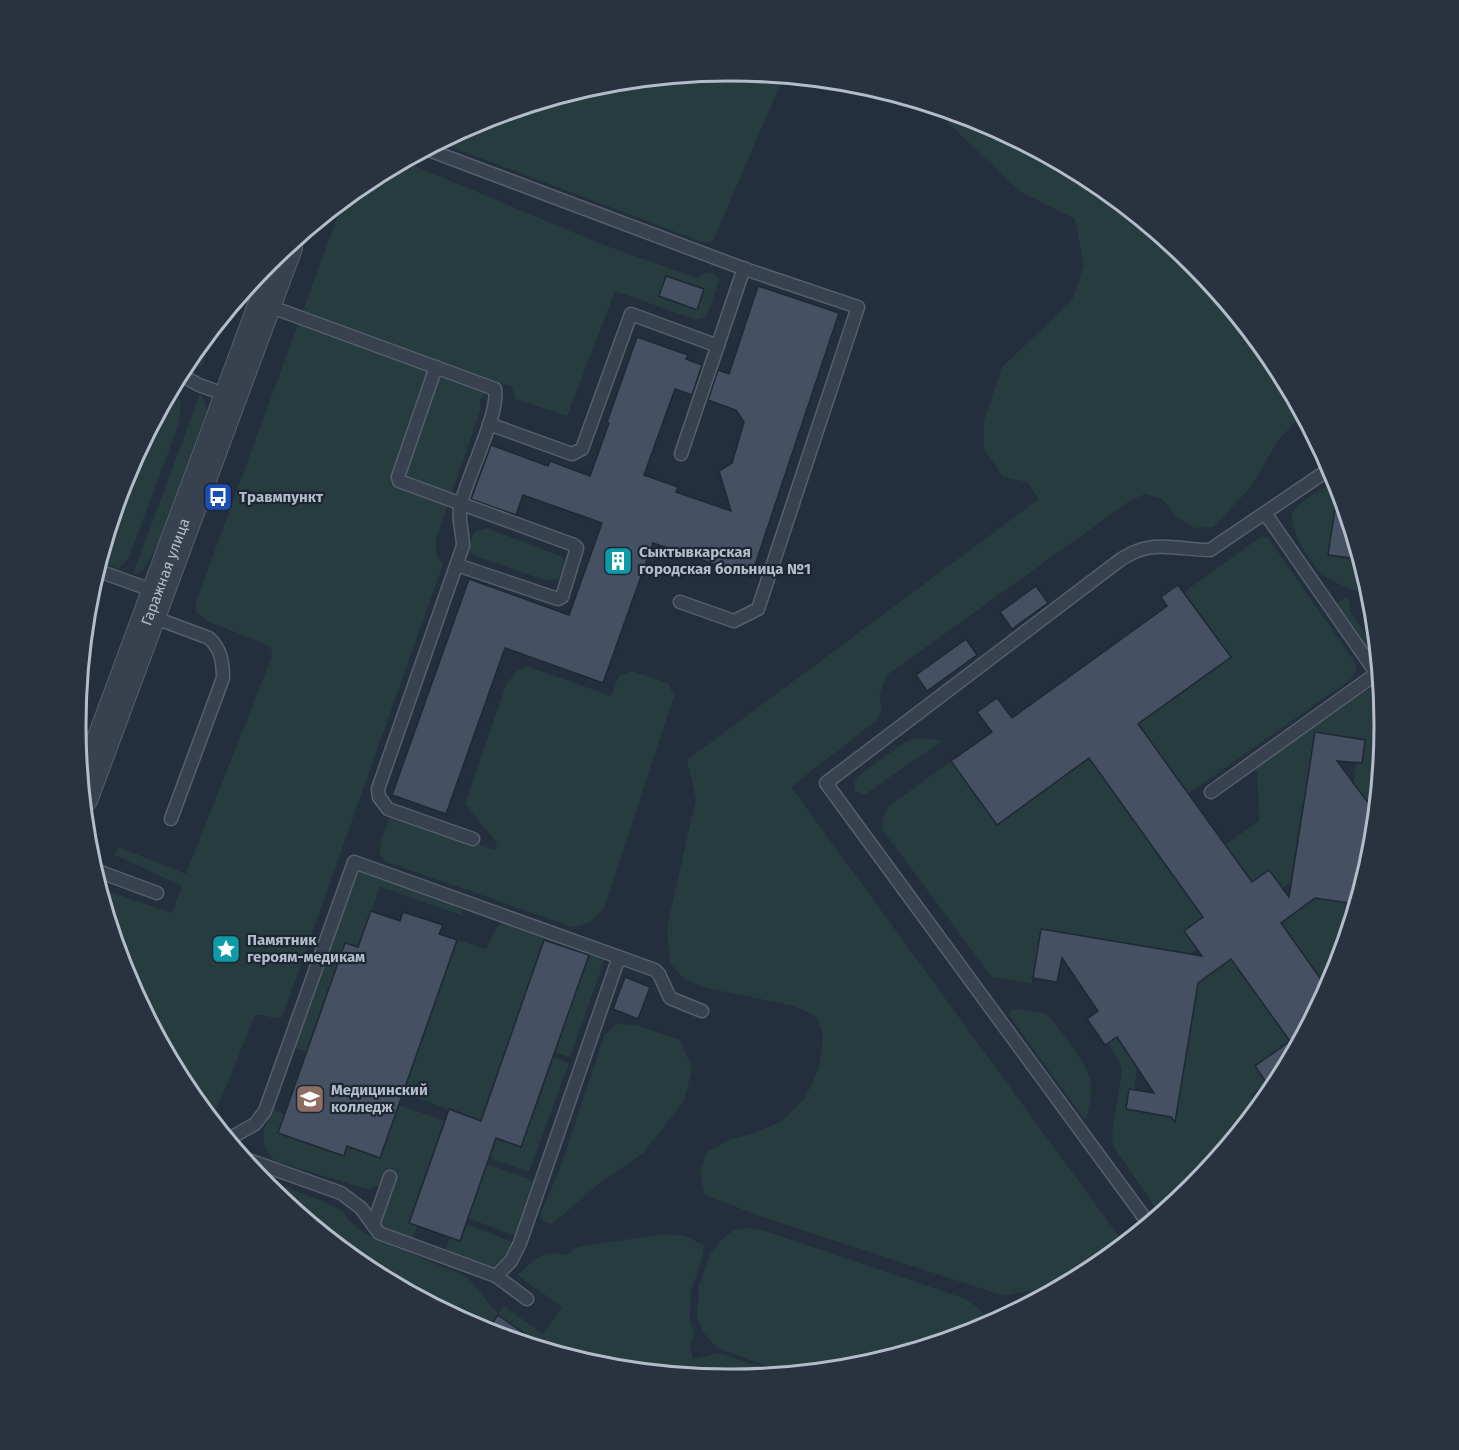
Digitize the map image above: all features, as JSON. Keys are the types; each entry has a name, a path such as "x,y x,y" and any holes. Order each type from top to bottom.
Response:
{"street":[{"name":"Гаражная улица","path":"88,780 279,265"}],"lane":[{"path":"435,152 744,268 858,307 758,609 735,621 680,602"},
{"path":"681,454 744,268"},
{"path":"265,304 495,389 496,399 489,424 461,504 460,521 463,546 378,789 379,797 388,809 473,839"},
{"path":"489,424 572,454 582,449 631,314 718,346"},
{"path":"436,367 398,477 402,483 577,548 562,597 558,599 457,565"},
{"path":"187,378 231,396"},
{"path":"1144,1217 826,783 1120,560 1139,550 1165,547 1210,550 1322,474"},
{"path":"1265,513 1370,664"},
{"path":"103,574 209,638 215,644 223,664 223,678 171,819"},
{"path":"1211,792 1372,679"},
{"path":"234,1136 255,1124 265,1110 354,862 655,970 670,998 702,1011"},
{"path":"103,873 157,893"},
{"path":"495,1276 511,1261 520,1243 619,957"},
{"path":"258,1163 341,1193 361,1208 379,1233 495,1276 527,1299"},
{"path":"373,1225 390,1178"}],"green space":[{"path":"687,82 781,83 713,241 705,243 448,146 522,115 604,93"},
{"path":"947,119 976,130 1052,167 1122,214 1154,241 1214,300 1265,367 1296,420 1277,442 1251,487 1213,527 1194,528 1178,518 1161,498 1145,494 1131,500 887,675 879,695 882,708 877,720 791,787 1120,1238 1042,1288 1004,1296 760,1216 705,1195 700,1172 707,1152 729,1140 754,1133 782,1121 805,1098 819,1068 823,1036 817,1017 794,1006 706,988 684,979 670,963 667,927 696,799 687,760 1039,499 1027,482 1003,477 984,449 984,421 1002,367 1072,301 1084,265 1075,219 1021,192 947,122"},
{"path":"412,165 601,244 697,278 701,274 711,272 719,277 707,315 701,319 694,319 615,291 567,416 515,399 512,386 501,383 480,399 480,411 436,539 436,554 443,564 284,1012 281,1018 260,1015 254,1017 215,1111 194,1083 152,1010 120,932 107,891 172,913 182,886 115,855 118,847 186,874 272,656 271,647 207,621 196,612 196,602 339,213 408,167"},
{"path":"207,349 201,367 194,368"},
{"path":"200,394 206,404 206,412 158,545 142,572 133,574"},
{"path":"175,398 181,400 179,423 129,557 119,569 106,564 120,518 152,440"},
{"path":"1327,486 1336,510 1328,555 1352,558 1359,592 1326,577 1301,545 1296,535 1292,516 1294,510"},
{"path":"486,528 563,557 564,563 559,578 547,581 473,555 469,547 474,532"},
{"path":"1262,536 1269,539 1356,664 1357,669 1350,680 1188,794 1144,733 1134,727 1231,657 1184,592"},
{"path":"1346,598 1350,601 1350,611 1367,637 1369,652 1337,606 1340,600"},
{"path":"526,666 611,696 619,676 631,671 668,683 674,696 604,908 589,923 573,927 386,862 379,854 382,837 391,815 495,850 497,843 465,804 506,685 516,672"},
{"path":"1364,689 1372,691 1374,725 1369,803 1353,783 1357,763 1362,763 1365,740 1316,732 1291,882 1282,888 1269,870 1252,882 1225,845 1259,821 1257,767"},
{"path":"925,738 942,741 867,793 854,791 858,776 905,742"},
{"path":"1094,755 1096,768 1203,917 1197,949 1190,954 1041,929 1032,984 992,977 882,829 883,818 888,807 951,761 997,825"},
{"path":"360,872 450,903 461,910 464,916 380,887 358,947 345,943 307,1052 292,1047 355,875"},
{"path":"1299,895 1348,903 1321,979 1285,929 1274,928"},
{"path":"507,921 602,957 604,961 570,1057 555,1052 589,955 545,940 481,1121 403,1093 457,940 486,949 497,927"},
{"path":"1239,954 1295,1033 1290,1041 1255,1066 1265,1083 1250,1095 1253,1100 1214,1150 1156,1208 1113,1146 1112,1133 1122,1072 1120,1063 1108,1043 1116,1037 1137,1068 1134,1090 1129,1089 1126,1109 1175,1118 1201,966 1214,972"},
{"path":"1011,1010 1045,1013 1052,1019 1081,1059 1091,1084 1087,1117 1084,1119 1009,1015"},
{"path":"616,1024 636,1025 680,1040 692,1069 684,1101 643,1153 596,1186 552,1224 542,1221 541,1213 562,1163 604,1036"},
{"path":"553,1057 569,1063 529,1172 489,1158 496,1138 521,1147"},
{"path":"399,1105 445,1121 409,1223 417,1226 411,1244 379,1227 379,1220 395,1175 386,1172 380,1185 369,1189 363,1188 275,1161 264,1143 264,1130 271,1109 285,1114 343,1155 347,1146 380,1158"},
{"path":"487,1164 537,1182 518,1237 468,1218"},
{"path":"279,1184 330,1204 343,1212 352,1224 369,1236 467,1277 498,1314 504,1306 543,1334 562,1307 517,1275 534,1260 550,1253 566,1255 578,1247 664,1234 684,1236 704,1245 702,1259 691,1291 690,1319 694,1335 690,1348 693,1359 719,1353 764,1368 687,1368 604,1357 531,1338 498,1315 492,1323 407,1283 337,1236"},
{"path":"466,1224 515,1243 508,1255 490,1269 443,1256 450,1238 460,1241"},
{"path":"748,1228 762,1230 963,1298 980,1309 985,1316 937,1335 896,1347 855,1357 773,1368 720,1349 702,1330 697,1315 699,1285 710,1255 721,1240 734,1230"}],"building":[{"path":"666,276 704,289 697,310 659,296"},
{"name":"Сыктывкарская городская больница №1","path":"758,286 839,313 751,577 653,543 603,683 505,648 446,814 392,795 469,579 569,615 602,523 523,495 516,515 471,499 491,445 548,466 550,461 590,476 637,337 688,355 686,359 702,365 692,395 675,389 644,475 678,487 676,492 731,511 719,471 732,463 744,422 736,410 708,400 718,370 729,374"},
{"path":"1335,508 1352,558 1328,555"},
{"path":"1178,585 1231,657 1138,724 1252,882 1269,870 1289,897 1315,732 1365,740 1362,763 1337,761 1369,803 1361,851 1348,903 1315,898 1281,923 1321,979 1307,1010 1287,1047 1266,1082 1255,1066 1290,1041 1231,959 1198,983 1175,1122 1171,1117 1126,1109 1129,1089 1154,1093 1117,1037 1105,1045 1087,1019 1098,1011 1062,958 1057,982 1033,978 1041,929 1202,956 1184,931 1203,917 1089,758 997,825 951,761 992,732 977,712 997,698 1012,718 1167,606 1161,597"},
{"path":"1036,586 1048,603 1012,629 1000,612"},
{"path":"966,639 977,655 927,691 916,675"},
{"path":"371,911 400,921 403,912 443,925 439,934 457,940 380,1158 347,1146 344,1156 278,1133 345,943 358,947"},
{"path":"544,940 589,955 521,1147 496,1138 460,1241 409,1223 449,1109 481,1121"},
{"path":"625,977 650,987 638,1019 613,1009"},
{"path":"498,1315 529,1337 522,1335 492,1323"}],"place":[{"name":"Травмпункт","path":"218,497"},
{"name":"Сыктывкарская городская больница №1","path":"618,561"},
{"name":"Памятник героям-медикам","path":"226,949"},
{"name":"Медицинский колледж","path":"310,1099"}]}
